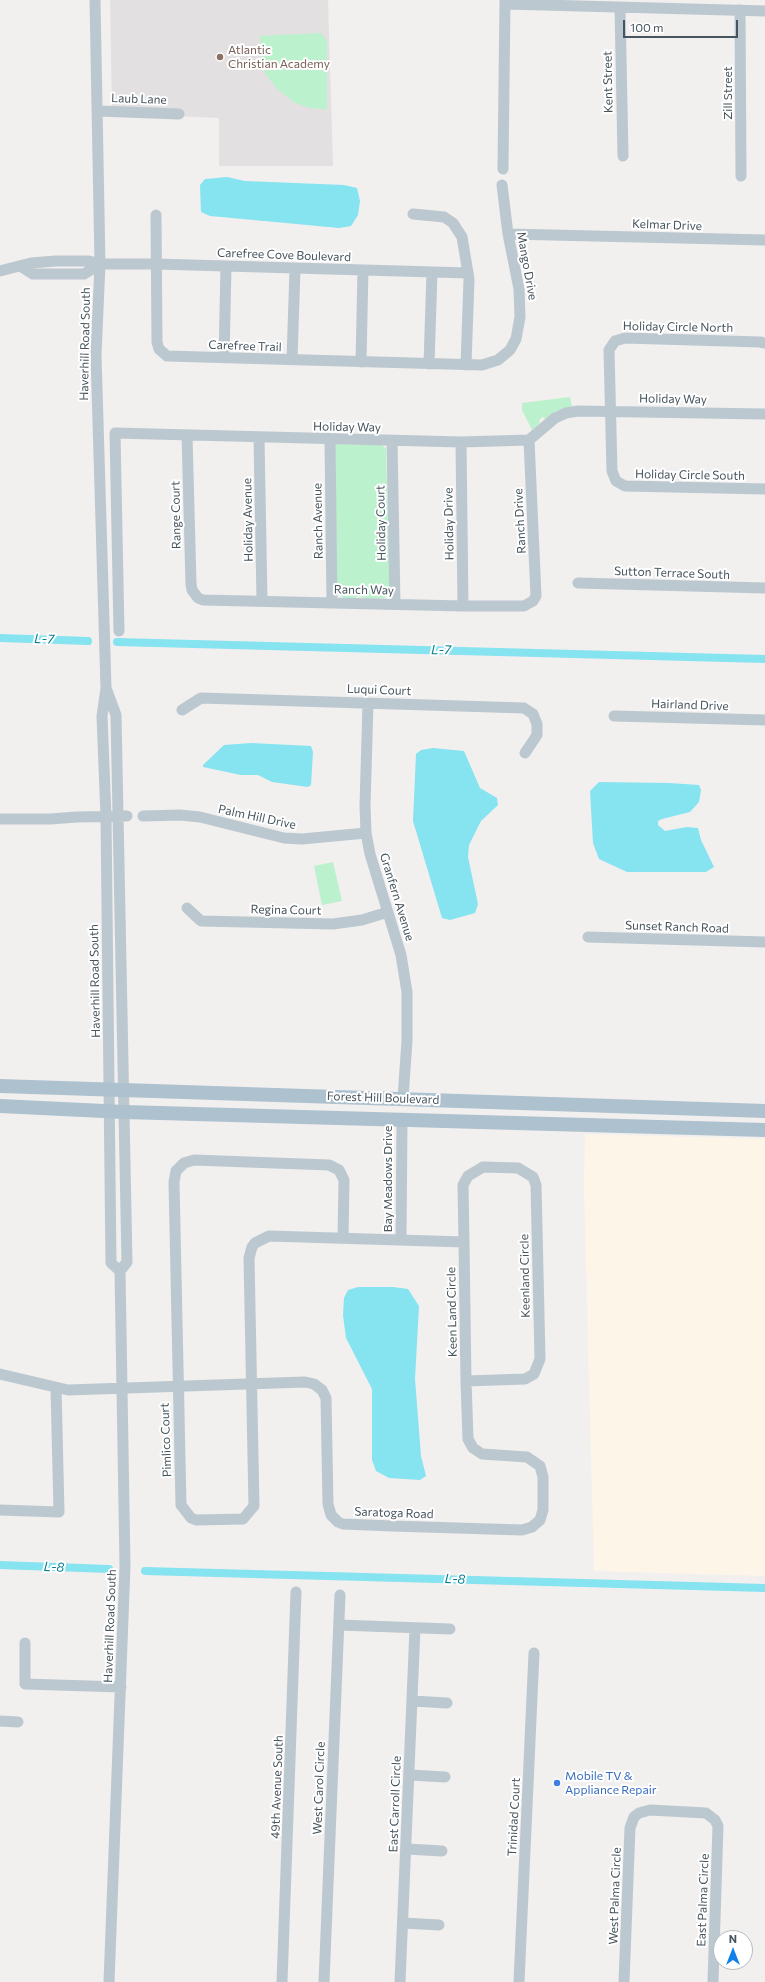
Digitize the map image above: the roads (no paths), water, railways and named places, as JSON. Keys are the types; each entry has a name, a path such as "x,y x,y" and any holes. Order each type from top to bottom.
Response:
{"main road":[{"name":"Forest Hill Boulevard","path":"0,1086 765,1111"},
{"path":"357,1118 377,1114 390,1108 403,1098"},
{"path":"402,1118 423,1104 446,1100"},
{"name":"Forest Hill Boulevard","path":"0,1106 124,1112 402,1118 666,1128 765,1130"},
{"path":"638,1126 664,1108"},
{"path":"666,1128 690,1109"}],"street":[{"name":"Haverhill Road South","path":"95,0 100,264 96,355 106,688 102,716 117,816 127,1262 120,1271 125,1566 109,1982"},
{"path":"503,169 505,2 765,11"},
{"name":"Kent Street","path":"620,7 623,156"},
{"name":"Zill Street","path":"740,10 741,176"},
{"name":"Laub Lane","path":"98,111 179,114"},
{"name":"Mango Drive","path":"466,365 482,365 498,360 510,350 516,339 520,317 520,300 508,234 502,185"},
{"path":"413,214 438,215 453,222 462,237 468,273 466,365"},
{"name":"Carefree Trail","path":"156,216 157,342 159,349 168,356 466,365"},
{"name":"Kelmar Drive","path":"508,234 765,240"},
{"name":"Carefree Cove Boulevard","path":"0,271 56,260 89,261 100,264 156,264 468,273"},
{"path":"224,358 226,267"},
{"path":"292,360 295,269"},
{"path":"361,362 363,270"},
{"path":"429,364 432,272"},
{"name":"Holiday Circle North","path":"609,411 609,350 611,345 620,339 765,343"},
{"name":"Holiday Way","path":"119,631 115,433 259,438 461,442 529,440 550,421 566,413 578,411 765,414"},
{"name":"Holiday Circle South","path":"609,411 612,471 616,481 620,484 625,486 765,490"},
{"name":"Range Court","path":"187,435 191,584 194,594"},
{"name":"Holiday Avenue","path":"259,438 262,601"},
{"name":"Ranch Avenue","path":"330,439 332,603"},
{"name":"Ranch Drive","path":"529,440 536,591 533,601"},
{"name":"Holiday Court","path":"392,441 395,604"},
{"name":"Holiday Drive","path":"461,442 463,606"},
{"name":"Sutton Terrace South","path":"578,583 765,588"},
{"name":"Ranch Way","path":"194,594 203,600 463,606 524,606 533,601"},
{"name":"Luqui Court","path":"182,710 201,698 524,708 533,714 537,724 537,735 525,753"},
{"name":"Granfern Avenue","path":"368,703 365,806 366,832 370,854 401,955 407,992 407,1041 403,1098"},
{"name":"Hairland Drive","path":"614,716 765,720"},
{"name":"Palm Hill Drive","path":"143,816 180,815 200,817 284,838 302,839 366,832"},
{"name":"Haverhill Road South","path":"117,816 109,1089 112,1263 120,1271"},
{"path":"0,819 117,816"},
{"name":"Regina Court","path":"187,908 201,921 333,924 362,920 388,912"},
{"name":"Sunset Ranch Road","path":"588,937 765,942"},
{"name":"Bay Meadows Drive","path":"401,1240 402,1118"},
{"name":"Pimlico Court","path":"343,1238 345,1185 342,1175 334,1167 324,1164 194,1160 184,1163 174,1176 181,1505 184,1510 196,1520 243,1519 254,1506 249,1258 252,1247 259,1240 270,1236 464,1242"},
{"name":"Keenland Circle","path":"466,1381 524,1379 534,1374 540,1359 536,1185 533,1177 518,1168 482,1167 468,1176"},
{"name":"Keen Land Circle","path":"466,1381 463,1185 468,1176"},
{"name":"Saratoga Road","path":"0,1374 68,1390 178,1388 305,1382 314,1384 322,1390 326,1398 328,1504 331,1515 338,1522 343,1524 522,1530 532,1527 540,1520 543,1510 543,1477 540,1466 527,1457 482,1454 473,1448 468,1439 466,1381"},
{"path":"0,1510 59,1512 56,1388"},
{"name":"49th Avenue South","path":"282,1982 296,1592"},
{"name":"West Carol Circle","path":"324,1982 340,1595"},
{"path":"339,1625 450,1630"},
{"name":"East Carroll Circle","path":"400,1982 404,1922 415,1628"},
{"path":"25,1642 25,1684 121,1688"},
{"name":"Trinidad Court","path":"519,1982 534,1653"},
{"path":"413,1701 448,1703"},
{"path":"0,1721 18,1722"},
{"path":"410,1775 445,1777"},
{"name":"East Palma Circle","path":"639,1813 650,1810 700,1812 706,1813 715,1820 718,1832 713,1982"},
{"name":"West Palma Circle","path":"624,1982 630,1828 634,1817 639,1813"},
{"path":"407,1849 442,1851"},
{"path":"404,1922 439,1925"}],"water":[{"path":"227,177 245,181 344,185 357,188 360,201 358,215 351,226 339,228 210,216 201,212 200,185 205,179"},
{"path":"251,743 311,746 313,752 311,785 308,787 272,782 258,775 241,775 203,767 203,765 224,745"},
{"path":"433,748 464,751 480,788 497,798 498,805 481,821 469,845 468,857 478,904 475,913 450,920 442,918 413,821 416,754 421,750"},
{"path":"599,782 699,785 701,790 699,802 690,812 662,819 658,821 658,825 665,831 687,827 698,828 701,840 714,867 706,872 627,872 599,859 593,843 590,791"},
{"path":"358,1287 393,1287 408,1289 419,1306 415,1379 421,1456 426,1476 420,1480 389,1478 376,1471 372,1460 372,1389 346,1338 343,1315 344,1298 348,1290"}],"waterway":[{"name":"L-7","path":"0,638 88,641"},
{"name":"L-7","path":"117,642 765,659"},
{"name":"L-8","path":"0,1565 109,1569"},
{"name":"L-8","path":"145,1571 765,1588"}],"place":[{"name":"Atlantic Christian Academy","path":"220,57"},
{"name":"Mobile TV & Appliance Repair","path":"557,1783"}]}
